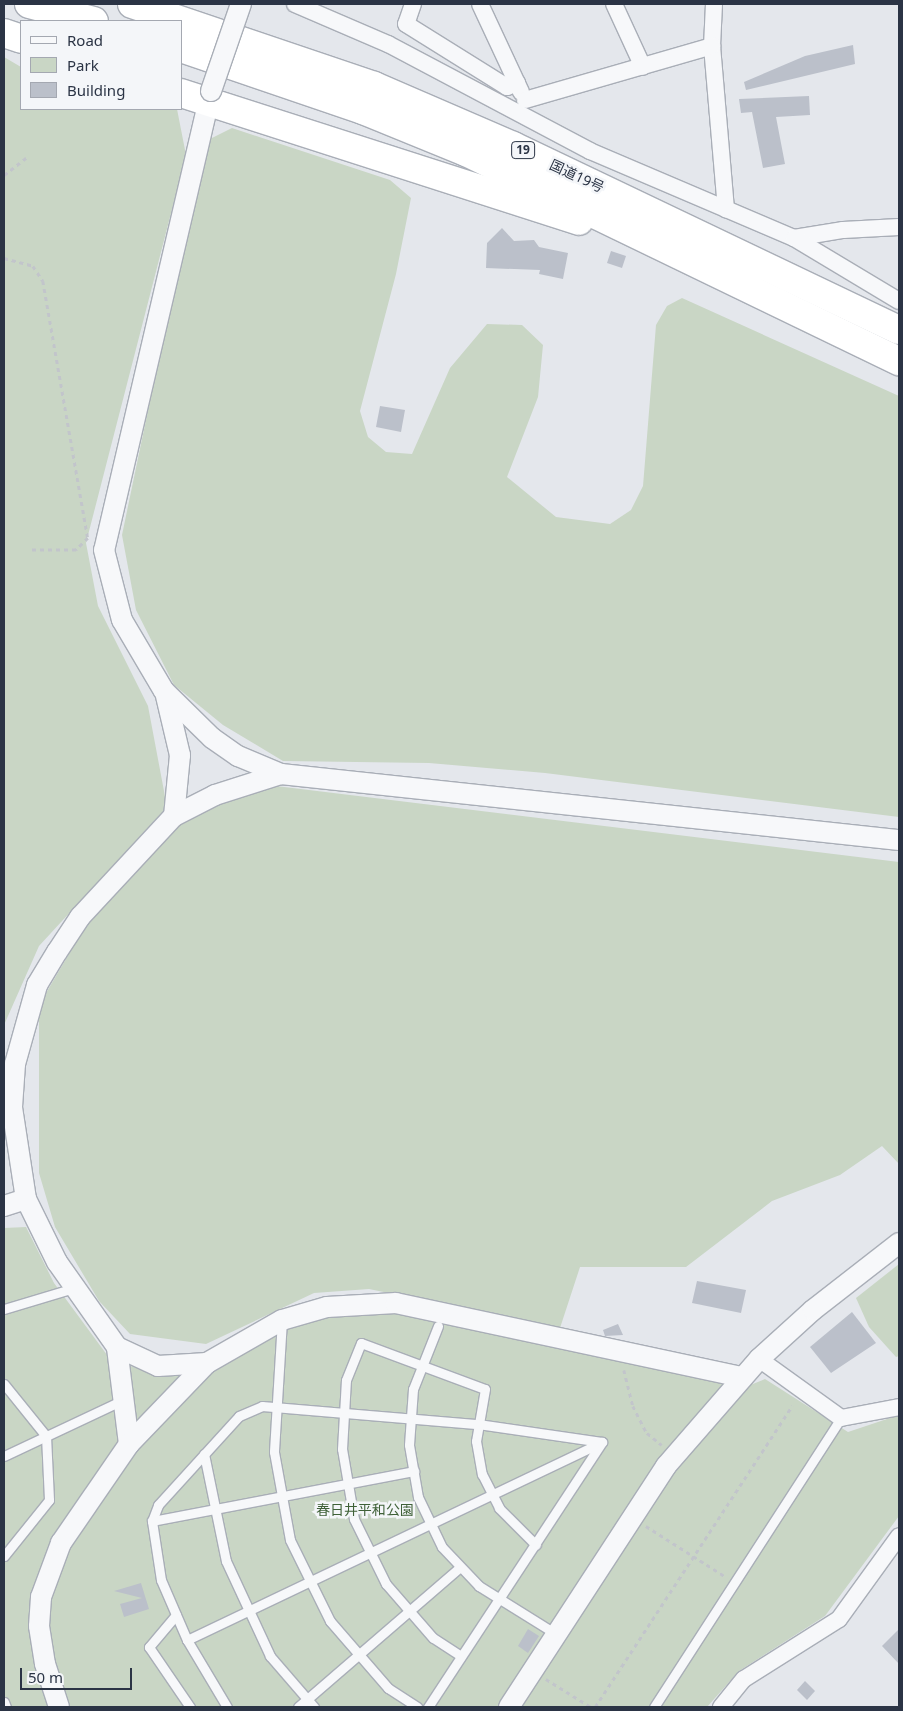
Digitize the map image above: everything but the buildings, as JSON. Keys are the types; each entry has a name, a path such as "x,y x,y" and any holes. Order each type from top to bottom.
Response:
{"highway":[{"path":"30,4 90,20"},
{"name":"国道19号","path":"132,4 179,20"},
{"name":"国道19号","path":"182,21 374,86 513,146 899,330"},
{"path":"4,33 20,39"},
{"name":"国道19号","path":"182,48 363,110 466,152 899,361"},
{"path":"182,93 210,97 609,232 638,234"}],"street":[{"path":"240,4 210,97 104,550 122,620 164,691 212,738 238,756 281,774 899,840"},
{"path":"295,4 388,44 516,115 794,238 899,301"},
{"path":"413,4 406,24 507,87 517,83"},
{"path":"480,4 525,100"},
{"path":"614,4 643,67"},
{"path":"714,4 712,46 726,209"},
{"path":"516,115 525,100 712,46"},
{"path":"794,238 842,230 899,227"},
{"path":"164,691 180,756 174,816"},
{"path":"129,1444 126,1399 117,1347 74,1288 26,1199 12,1107 22,1026 37,985 80,917 174,816 215,795 281,774"},
{"path":"4,1206 26,1199"},
{"path":"509,1707 666,1466 759,1358 813,1310 899,1244"},
{"path":"55,1706 44,1654 41,1597 61,1543 129,1444 207,1363 282,1320 327,1306 396,1303 742,1377"},
{"path":"117,1347 158,1366 207,1363"},
{"path":"759,1358 841,1418 899,1407"},
{"path":"721,1707 744,1679 839,1619 899,1536"}],"lane":[{"path":"4,1310 74,1288"},
{"path":"282,1320 274,1452 290,1540 309,1582 330,1621 388,1688 417,1707"},
{"path":"438,1326 413,1389 414,1471 418,1497 442,1547 460,1567 500,1601 556,1634"},
{"path":"461,1656 433,1638 386,1584 372,1552 354,1519 346,1484 342,1449 346,1380 361,1344 485,1389 476,1441 490,1493 523,1537 536,1545"},
{"path":"4,1556 49,1500 46,1436 5,1387"},
{"path":"4,1456 126,1399"},
{"path":"227,1707 187,1640 161,1580 152,1521 158,1504 239,1416 262,1406 412,1417 478,1424 602,1442"},
{"path":"654,1707 841,1418"},
{"path":"187,1640 372,1552 490,1493 602,1442"},
{"path":"428,1707 500,1601 602,1442"},
{"path":"204,1454 226,1561 270,1656 314,1707"},
{"path":"152,1521 281,1494 414,1471"},
{"path":"298,1707 460,1567"},
{"path":"176,1615 148,1647 190,1707"},
{"path":"4,1702 6,1707"}],"path":[{"path":"4,175 26,158"},
{"path":"4,258 33,266 44,281 88,538 76,550 29,550"},
{"path":"623,1363 632,1406 646,1433 667,1448"},
{"path":"543,1677 593,1707 792,1406"},
{"path":"640,1523 734,1583"},
{"path":"538,1685 548,1669"}],"green space":[{"path":"4,57 20,66 20,110 177,110 186,155 86,543 98,606 148,706 167,807 39,946 4,1025"},
{"path":"232,128 390,180 411,198 396,274 360,411 368,437 386,452 412,454 450,368 487,324 522,325 543,345 538,397 507,477 556,517 610,524 631,510 643,486 656,325 667,306 682,298 899,396 899,817 545,773 429,763 283,761 223,725 174,685 136,610 122,535 204,142"},
{"path":"276,786 899,862 899,1164 882,1146 840,1175 772,1201 686,1267 580,1267 560,1328 369,1289 314,1293 206,1344 130,1334 99,1301 55,1227 39,1173 39,1005 90,918 183,820 230,798"},
{"name":"春日井平和公園","path":"26,1227 54,1283 110,1359 157,1375 212,1373 292,1325 331,1315 387,1312 748,1386 765,1379 848,1432 899,1415 899,1516 825,1616 739,1671 707,1707 4,1707 4,1228"},
{"path":"899,1264 899,1356 896,1357 869,1327 856,1298"}]}
